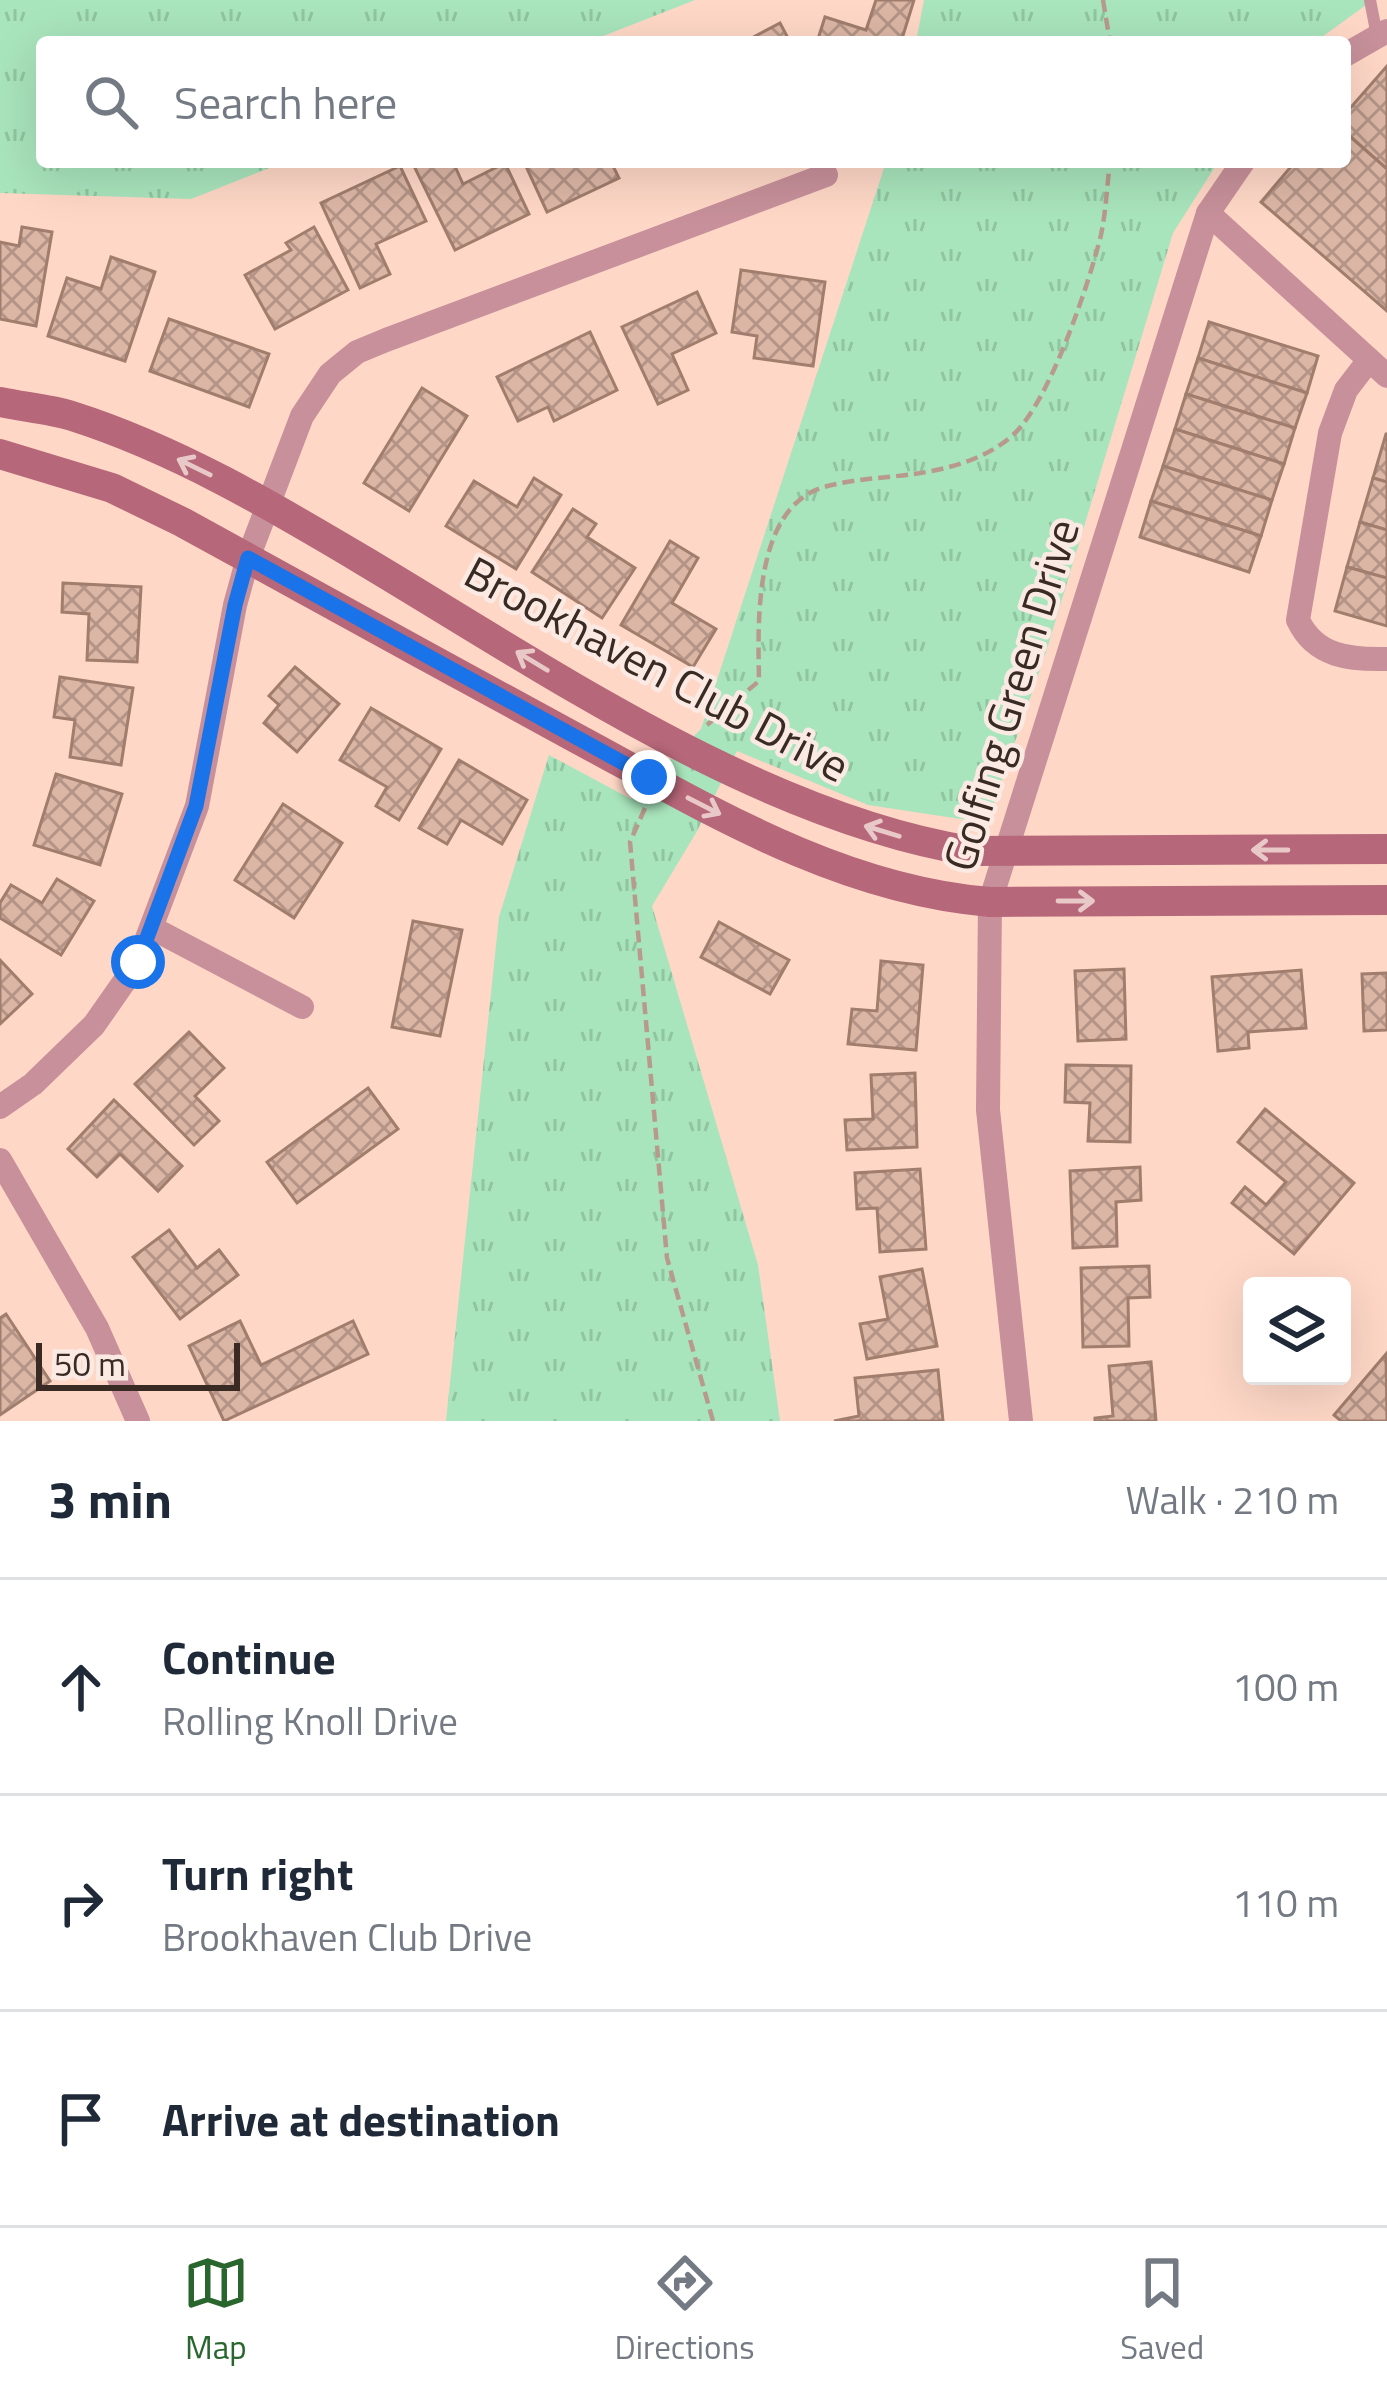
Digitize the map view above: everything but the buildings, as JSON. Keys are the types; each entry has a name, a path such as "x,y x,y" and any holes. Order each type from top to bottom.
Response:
{"main road":[{"name":"Brookhaven Club Drive","path":"0,403 69,416 165,453 270,505 561,679 819,812 922,843 971,851 1387,849"},
{"path":"0,454 112,488 798,854 944,898 989,902 1387,900"}],"street":[{"path":"1351,52 1382,34"},
{"name":"Golfing Green Drive","path":"1021,1421 988,1110 989,902 1208,213 1239,168"},
{"path":"0,1107 33,1084 94,1025 138,962 196,806 248,558 302,416 330,374 358,352 826,175"},
{"path":"1208,213 1378,368 1336,410 1298,620 1304,634 1340,657 1387,658"},
{"path":"152,928 302,1007"},
{"path":"0,1160 97,1328 138,1421"}],"lane":[{"path":"1370,0 1382,34"}],"path":[{"path":"1103,0 1109,36"},
{"path":"683,745 759,681 758,614 776,531 787,512 803,497 823,488 936,471 977,458 1013,434 1041,401 1101,234 1109,168"},
{"path":"653,780 630,842 667,1258 713,1421"}],"green space":[{"path":"0,0 695,0 603,36 36,36 36,168 269,168 191,199 0,193"},
{"path":"924,0 1373,0 1323,36 917,36"},
{"path":"884,168 1214,168 1173,233 1046,652 987,823 868,805 737,751 652,906 758,1265 780,1421 446,1421 499,917 549,755 631,799 701,729"}],"route":[{"path":"138,962 196,806 248,558 649,777"}]}
